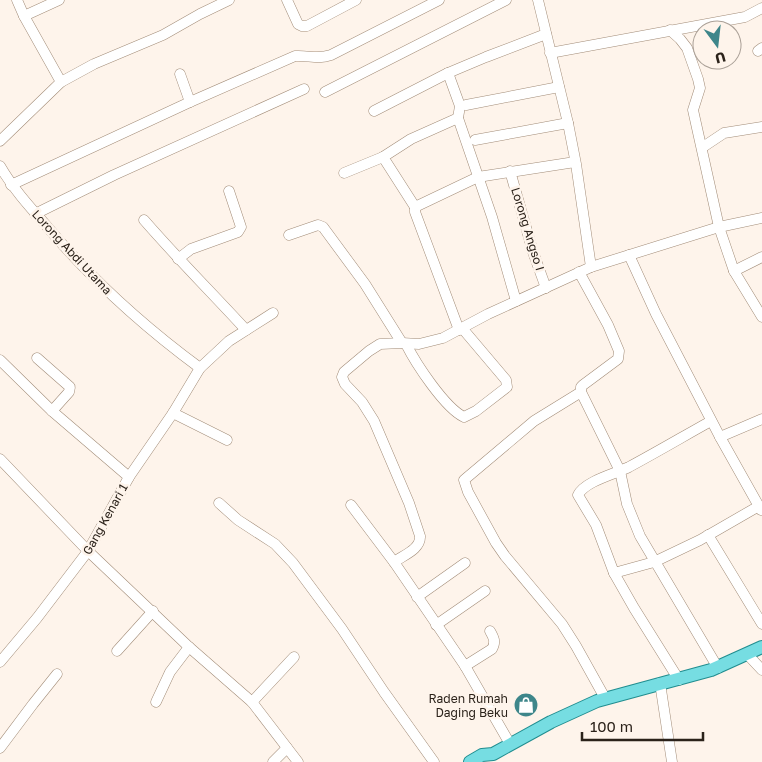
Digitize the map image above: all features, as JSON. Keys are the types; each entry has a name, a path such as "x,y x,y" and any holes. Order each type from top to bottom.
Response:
{"main road":[{"path":"470,762 482,755 490,758 510,744 576,710 604,698 660,683 679,680 718,668 762,647"}],"street":[{"path":"17,0 61,82"},
{"path":"24,16 59,0"},
{"path":"0,141 61,82 94,64 163,35 229,0"},
{"path":"287,0 298,24 307,26 356,0"},
{"path":"11,185 190,102 295,56 306,55 320,59 331,55 439,0"},
{"path":"326,92 506,0"},
{"path":"538,0 568,123 591,267"},
{"path":"550,53 745,17 762,8"},
{"path":"670,30 687,48 698,79 700,88 693,110 719,227 734,271 761,313"},
{"path":"374,111 448,73 546,34"},
{"path":"448,73 460,106 458,118 492,217 516,301"},
{"path":"180,74 190,102"},
{"path":"466,105 559,87"},
{"path":"36,214 114,175 304,89"},
{"path":"344,174 383,157 411,139 458,118"},
{"path":"475,140 568,123"},
{"path":"702,148 724,133 762,127"},
{"path":"289,235 318,225 323,226 365,284 416,364 457,414 464,417 476,411 507,387 506,380 460,329 415,212 415,206 383,157"},
{"path":"415,206 478,177 575,162"},
{"name":"Lorong Abdi Utama","path":"0,166 11,185 94,279 159,337 200,368"},
{"name":"Lorong Angso I","path":"510,171 533,252 546,288"},
{"path":"178,259 191,249 238,232 240,227 229,191"},
{"path":"394,562 417,546 420,536 409,503 374,421 362,402 345,384 342,377 344,372 380,344 420,344 443,338 516,301 591,267 719,227 762,218"},
{"path":"144,220 178,259 246,330"},
{"path":"614,573 654,562 760,509 711,421 656,314 629,255"},
{"path":"734,271 762,257"},
{"path":"579,272 608,325 619,351 618,359 583,385 581,392 620,471 627,504 640,536 718,668"},
{"name":"Gang Kenari 1","path":"0,662 37,618 88,551 129,476 173,413 200,368 229,341 273,313"},
{"path":"37,358 70,387 69,392 52,411"},
{"path":"0,360 52,411 129,476"},
{"path":"581,392 534,421 464,480 468,492 496,543 562,624 604,698"},
{"path":"173,413 228,440"},
{"path":"720,437 762,419"},
{"path":"679,680 614,573 596,524 578,495 591,484 620,471 711,421"},
{"path":"0,459 88,551 189,647 252,702 298,762"},
{"path":"219,503 238,520 275,544 293,563 342,629 434,762"},
{"path":"351,505 394,562 465,666 510,744"},
{"path":"708,535 762,624"},
{"path":"417,597 465,563"},
{"path":"436,624 484,591"},
{"path":"117,650 153,611"},
{"path":"465,666 492,649 494,638 490,631"},
{"path":"156,702 170,672 189,647"},
{"path":"748,654 762,670"},
{"path":"252,702 294,657"},
{"path":"0,748 57,674"},
{"path":"660,683 672,762"},
{"path":"273,762 286,748"}],"place":[{"name":"Raden Rumah Daging Beku","path":"526,705"}]}
